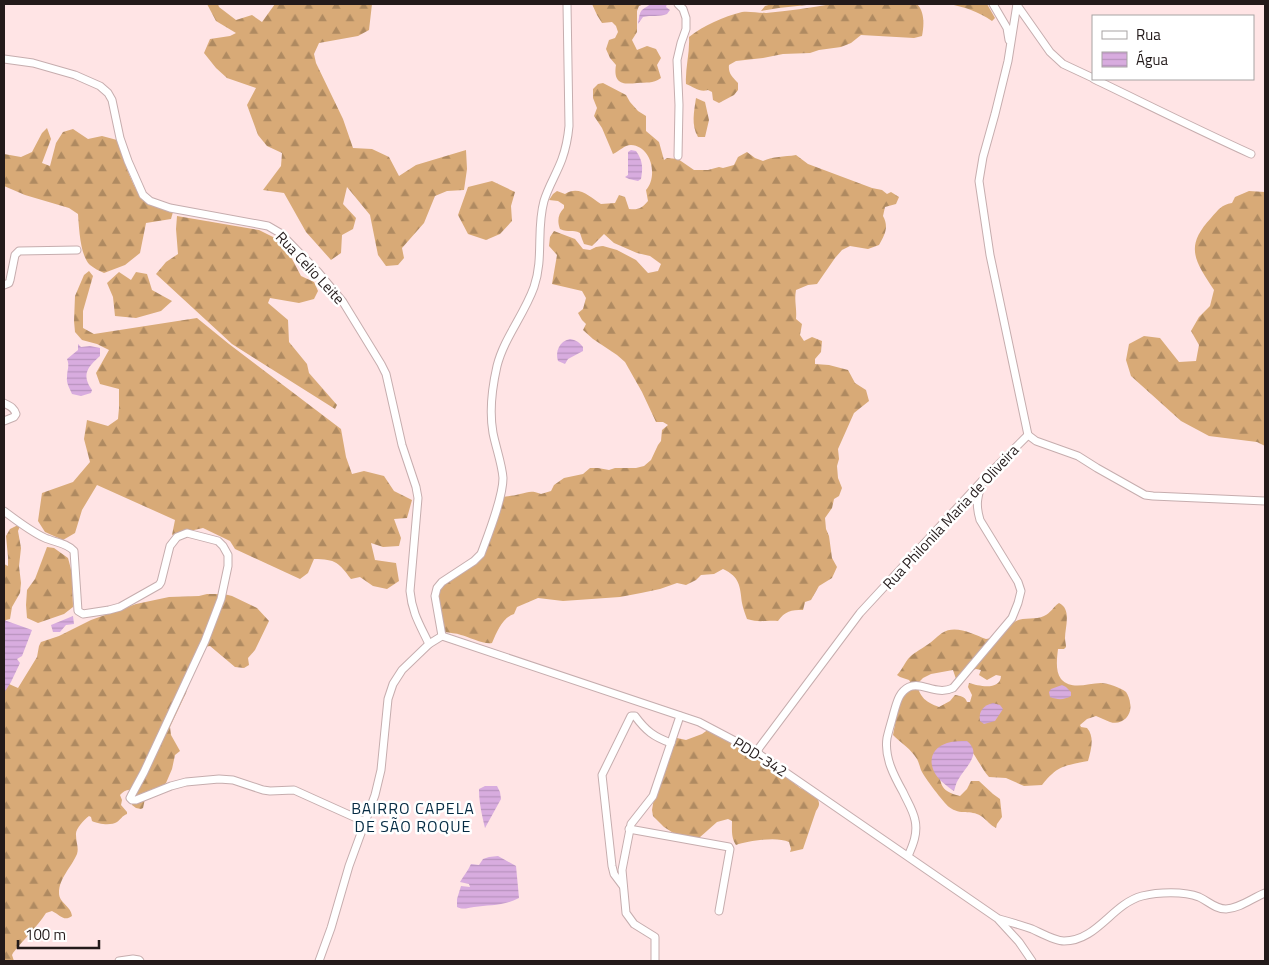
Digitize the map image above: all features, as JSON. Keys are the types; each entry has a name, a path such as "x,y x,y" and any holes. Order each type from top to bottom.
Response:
{"street":[{"path":"319,961 331,928 349,866 375,794 381,770 388,699 393,684 402,670 429,644 442,636 435,596 437,588 442,582 474,561 481,554 501,494 503,478 493,432 491,411 497,367 502,350 526,308 534,286 540,264 541,215 544,200 567,143 569,126 566,4"},
{"path":"678,4 683,9 686,18 686,29 677,60 679,105 678,156"},
{"path":"993,4 1006,28 1010,43"},
{"path":"1017,4 1008,61 983,157 979,181 990,255 1028,435"},
{"path":"1017,4 1050,52 1063,64 1092,78"},
{"name":"Rua Celio Leite","path":"4,59 42,66 75,75 100,86 108,93 112,100 120,138 143,195 150,201 170,208 268,226 280,233 318,272 343,302 386,374 402,445 416,487 418,498 410,591 411,604 414,615 429,644"},
{"path":"1095,80 1251,154"},
{"path":"4,285 9,283 15,254 19,251 77,250"},
{"path":"4,403 12,407 16,414 14,417 4,421"},
{"name":"Rua Philonila Maria de Oliveira","path":"756,752 860,613 982,481 1028,435 1036,441 1078,456 1145,494 1162,497 1265,501"},
{"path":"908,856 916,833 916,821 890,763 887,750 887,739 898,699 902,692 910,686 943,691 954,688 1012,618 1021,591 1018,582 980,520 977,500 982,481"},
{"path":"4,511 43,537 70,547 74,551 78,611 83,614 109,610 120,606 159,585 170,546 177,537 187,533 218,541 228,555 228,566 221,599 205,641 130,798 132,800 186,782 219,779 233,780 263,790 294,790 365,822"},
{"name":"PDD-342","path":"442,636 699,722 756,752 997,918 1019,942 1032,961"},
{"path":"623,887 614,874 612,866 602,775 631,716 635,716 646,730 659,739 671,742"},
{"path":"655,961 655,936 634,924 626,913 622,870 630,824 653,796 680,716"},
{"path":"629,829 729,847 719,911"},
{"path":"997,918 1062,941 1074,940 1089,934 1128,901 1143,896 1175,892 1188,893 1201,897 1223,909 1242,905 1265,893"},
{"path":"119,961 133,959 140,961"}],"green space":[{"path":"207,4 218,4 219,7 236,20 252,15 262,22 275,4 372,4 369,30 358,36 319,43 314,54 316,63 343,119 353,148 372,149 389,157 399,176 416,165 466,150 467,169 464,190 447,191 435,196 424,223 402,248 404,258 398,265 386,266 378,255 370,215 347,187 343,204 356,218 353,229 342,235 341,253 331,260 306,232 284,193 263,190 281,166 282,153 267,146 258,135 247,105 256,88 227,78 204,53 210,39 230,36 236,33 216,21"},
{"path":"592,4 644,4 639,6 637,11 637,32 632,40 637,50 647,46 656,49 661,58 657,65 661,78 652,82 632,84 620,82 617,79 616,65 606,49 609,40 615,38 618,32 616,26 612,22 602,23"},
{"path":"772,4 816,4 761,11 765,6"},
{"path":"832,4 917,4 923,15 922,36 914,38 861,35 851,43 841,47 810,53 783,54 736,61 729,65 729,70 738,83 738,90 734,95 719,103 713,100 712,92 700,90 686,84 689,37 707,25 742,12 766,13"},
{"path":"949,4 987,4 995,18 992,21 972,10"},
{"path":"603,83 626,95 638,111 646,116 646,131 659,142 664,160 667,158 678,159 694,170 708,170 734,165 738,157 747,152 763,161 775,157 796,155 808,164 882,190 887,194 891,192 899,197 896,204 885,207 883,216 886,230 879,245 868,249 850,246 842,250 817,284 808,285 796,290 796,319 802,324 800,335 804,341 812,337 822,341 821,352 815,359 815,364 829,365 848,370 855,383 866,390 869,401 854,413 838,449 838,478 842,488 839,496 834,499 832,508 825,518 832,558 837,567 832,578 819,586 811,600 805,602 803,610 789,612 778,621 747,619 738,583 733,575 723,569 714,574 701,575 686,585 677,583 660,589 620,597 563,601 538,598 517,607 514,614 500,626 492,643 485,643 459,634 444,632 438,595 441,588 448,582 479,561 502,497 530,492 541,494 551,491 554,485 564,478 583,474 590,468 609,470 644,466 651,460 661,441 662,430 668,425 663,422 656,422 625,362 583,330 586,324 578,313 583,309 586,298 582,291 552,284 557,255 549,246 550,237 554,231 575,239 583,249 590,250 603,246 617,250 636,260 648,273 658,271 661,264 650,256 637,253 614,243 604,234 592,246 584,244 580,233 560,229 559,218 564,205 558,201 549,200 557,191 565,194 580,191 601,204 615,203 619,195 625,197 629,209 640,208 648,201 646,190 652,178 652,170 648,156 638,147 631,145 613,154 602,128 594,116 597,108 593,98 593,89 598,84"},
{"path":"696,98 705,102 709,120 705,137 698,137 694,128"},
{"path":"47,128 51,139 42,163 50,166 56,143 63,132 73,129 88,139 102,136 117,140 128,172 140,196 150,204 173,212 171,219 146,223 140,253 125,265 104,273 93,267 87,261 82,248 78,214 69,208 25,195 4,186 4,154 21,157 32,152 42,133"},
{"path":"492,181 515,192 511,206 512,221 500,234 486,240 468,234 458,215 468,187"},
{"path":"1249,191 1265,192 1265,446 1257,442 1209,436 1181,421 1131,376 1126,360 1129,344 1144,336 1160,338 1179,362 1196,361 1199,345 1191,331 1199,317 1210,306 1214,290 1202,271 1195,254 1197,237 1220,208 1232,203 1235,197"},
{"path":"177,216 259,230 277,239 291,257 301,276 314,282 318,291 314,299 299,303 270,298 268,303 288,320 289,342 307,364 309,373 337,405 335,409 232,344 156,274 166,262 178,254"},
{"path":"89,271 93,276 83,311 83,328 94,334 197,318 341,429 346,457 352,474 364,471 384,476 394,491 412,500 407,518 394,519 401,538 399,546 383,547 371,543 375,560 396,563 399,581 387,589 373,586 360,577 351,579 340,566 332,561 314,559 308,573 300,579 235,549 230,541 203,528 172,535 175,520 97,485 82,510 75,533 63,540 45,532 38,521 42,493 73,482 90,462 84,439 87,420 108,426 118,419 119,389 100,384 96,373 109,350 82,340 75,332 75,296 84,275"},
{"path":"119,272 131,280 136,272 147,274 152,290 172,301 161,311 136,318 115,316 113,297 107,283"},
{"path":"20,526 18,531 21,548 19,566 20,593 12,607 10,619 6,620 4,627 4,564 8,566 6,536 10,529"},
{"path":"47,547 54,548 68,558 72,573 73,607 64,614 38,623 27,618 27,590 35,579"},
{"path":"207,594 232,596 257,608 269,621 255,650 248,658 249,665 244,668 235,667 210,646 205,647 195,664 186,693 170,727 171,735 180,751 175,755 166,783 158,791 145,799 141,809 132,805 131,790 122,793 120,795 121,805 127,814 117,822 108,824 98,823 92,821 89,816 82,822 76,833 77,854 63,878 59,893 72,916 64,918 52,911 46,913 13,953 14,961 4,961 4,679 9,684 18,688 37,657 41,642 59,636 91,620 136,604 169,597"},
{"path":"1059,603 1065,609 1067,619 1066,647 1058,649 1057,656 1059,676 1065,683 1070,685 1080,686 1101,683 1121,689 1126,692 1129,698 1130,712 1126,719 1114,723 1096,716 1087,719 1080,725 1087,728 1091,735 1092,744 1088,761 1062,767 1042,785 1024,786 1006,778 989,777 969,748 939,764 942,785 948,792 960,796 967,789 971,781 979,781 1000,799 1002,817 996,828 977,814 953,810 949,807 926,778 915,755 893,735 900,697 911,683 909,680 897,675 912,655 947,630 958,630 986,639 998,634 1016,621 1044,616","holes":["953,670 956,679 970,671 981,670 979,675 987,680 996,675 1001,676 1000,681 993,686 969,683 968,687 972,695 970,702 955,695 950,701 939,707 924,699 917,684 931,674"]},
{"path":"709,729 742,742 751,756 774,767 800,788 816,795 819,805 803,849 790,852 789,842 777,839 736,845 732,821 728,819 717,822 699,838 678,836 664,827 653,816 652,810 660,765 677,738 686,740"}],"water":[{"path":"650,4 667,4 666,7 670,10 664,15 643,17 638,24 641,11"},
{"path":"631,150 636,151 641,161 642,175 638,181 625,177 628,175 628,152"},
{"path":"570,339 580,344 583,347 583,351 568,359 565,364 558,361 558,351 563,342"},
{"path":"78,344 81,347 100,348 100,356 87,371 87,379 92,390 91,393 81,396 72,394 67,379 67,359 78,350"},
{"path":"73,616 74,624 66,625 60,632 53,632 51,625"},
{"path":"4,620 32,630 22,656 17,659 20,663 4,693"},
{"path":"1062,685 1071,692 1071,696 1061,699 1050,697 1049,692 1051,689"},
{"path":"993,703 1000,705 1003,709 995,721 984,724 980,721 981,711 987,705"},
{"path":"955,741 967,741 973,751 973,756 957,781 954,791 942,782 933,770 933,756 942,745"},
{"path":"485,786 497,786 501,799 485,828 479,789"},
{"path":"498,856 516,866 519,898 496,905 457,907 461,886 470,887 469,884 460,882 471,864 479,865 483,859"}],"district":[{"name":"BAIRRO CAPELA DE SÃO ROQUE","path":"413,817"}]}
